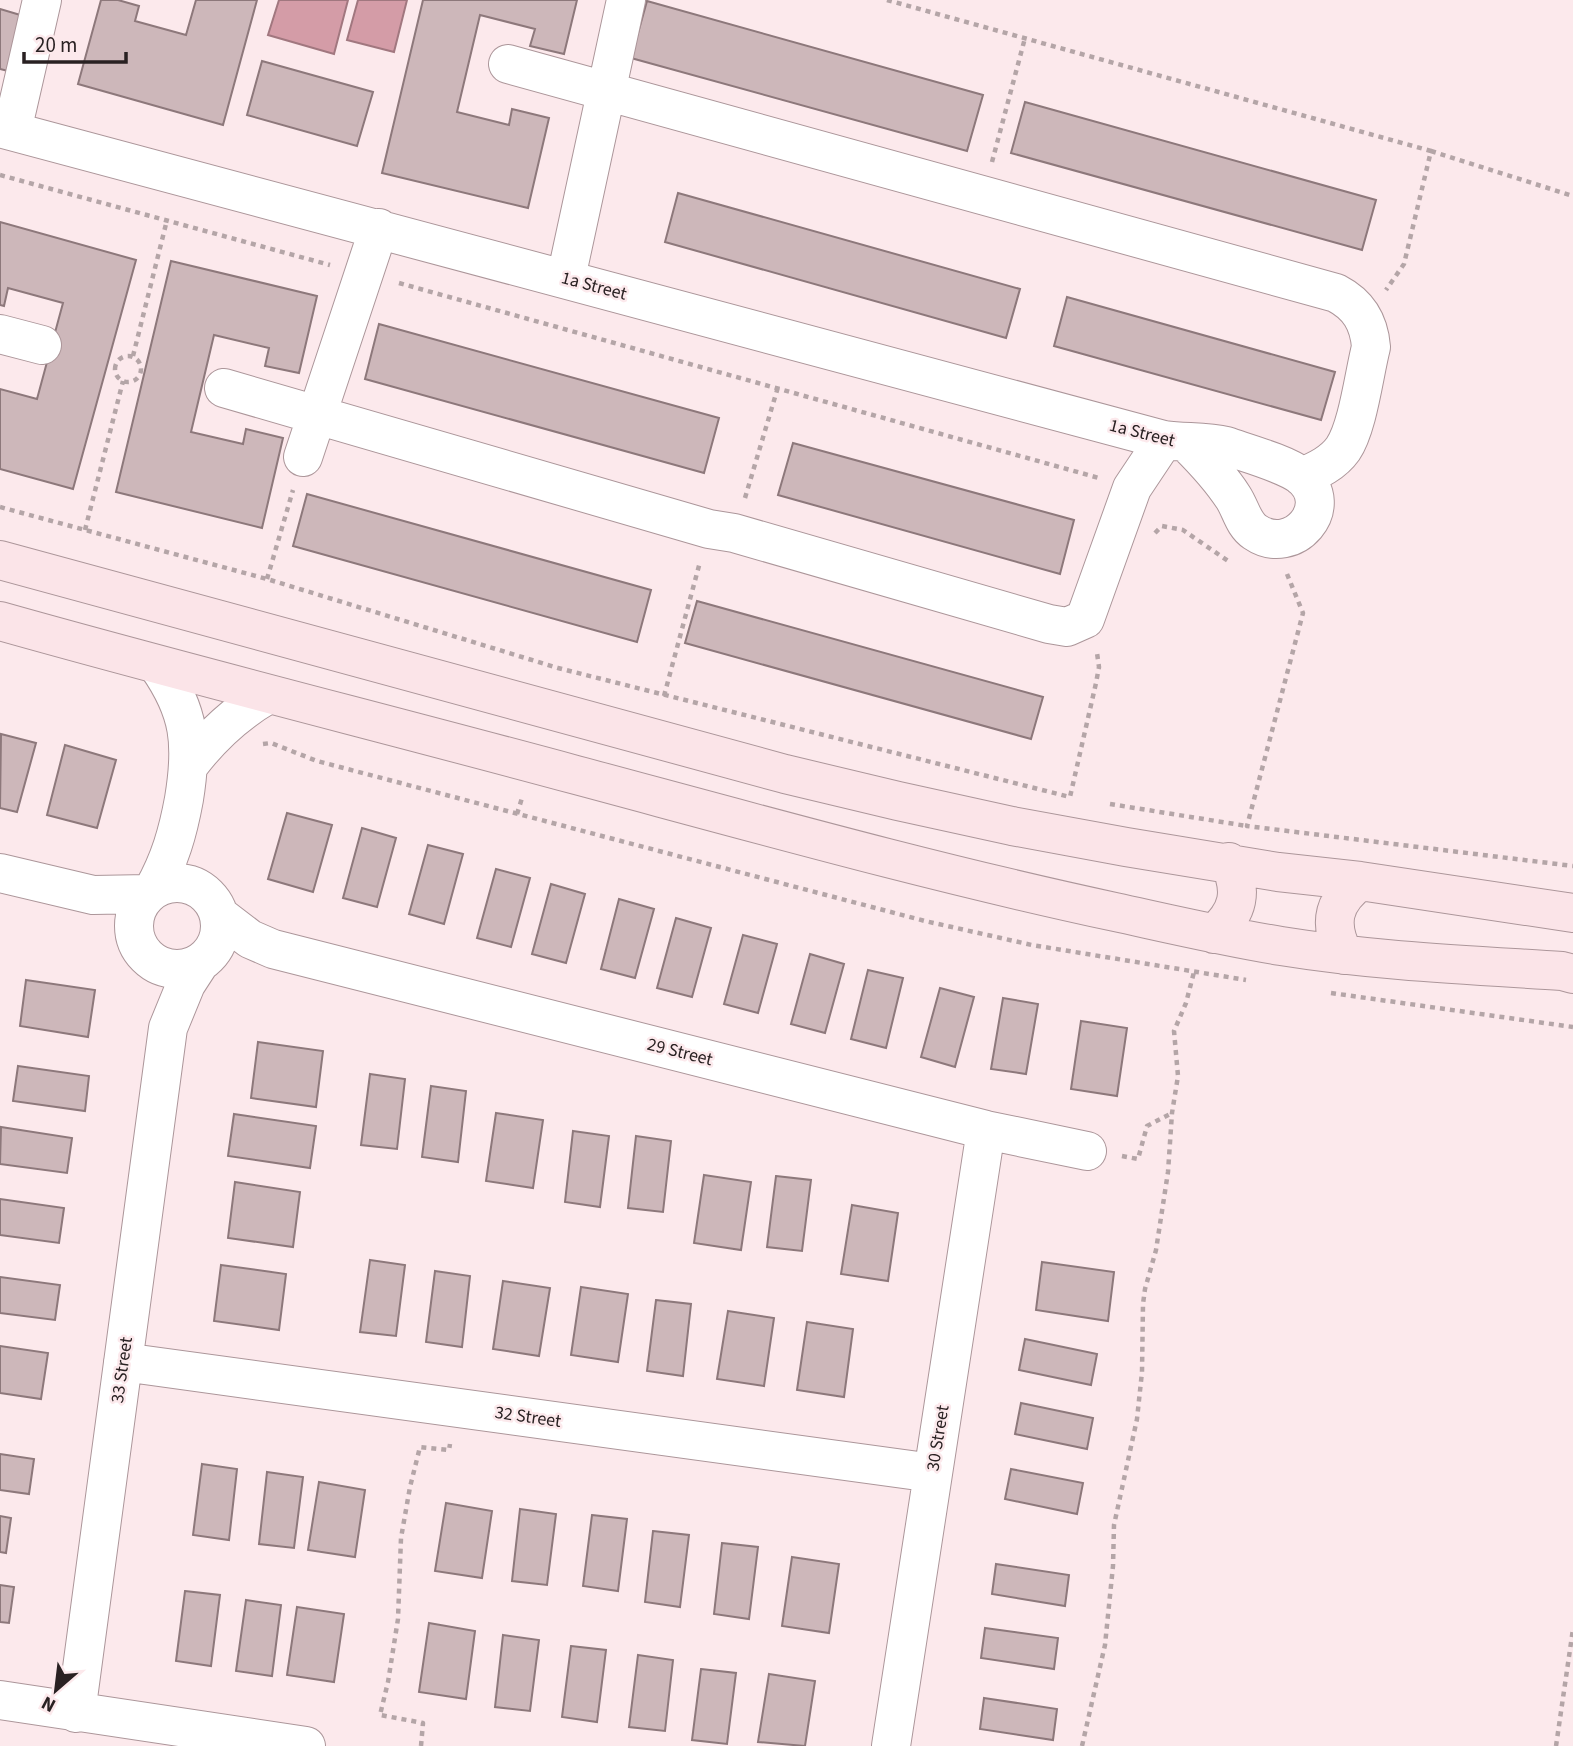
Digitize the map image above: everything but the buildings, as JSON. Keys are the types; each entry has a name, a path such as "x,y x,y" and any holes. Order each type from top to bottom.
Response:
{"street":[{"path":"6,130 42,0"},
{"path":"566,278 626,0"},
{"path":"508,64 983,194 1336,293 1348,299 1358,309 1370,334 1371,347 1350,434 1333,460 1302,477"},
{"name":"1a Street","path":"6,130 1176,442 1227,446 1302,477 1314,497 1312,518 1305,528 1285,539 1263,537 1252,531 1213,470 1176,442"},
{"path":"303,457 379,228"},
{"path":"0,334 42,345"},
{"path":"224,388 1067,627 1084,619 1132,488 1176,442"},
{"path":"0,560 797,777 1012,826 1278,872 1360,881 1573,913"},
{"path":"0,621 158,666 531,762 935,872 1213,934 1279,946 1345,955 1573,974"},
{"path":"142,944 135,916 168,862 178,831 190,764 183,712 168,680 158,666"},
{"path":"190,764 217,732 249,705 267,695"},
{"path":"75,892 106,908 142,944 174,969 186,968 203,961 219,938 211,903 186,862 178,831"},
{"path":"1213,934 1226,923 1234,909 1238,893 1236,876 1229,862"},
{"path":"0,873 75,892 111,896 150,892 165,884 177,882 190,884 211,903"},
{"path":"1345,955 1336,940 1334,923 1337,906 1346,891 1360,881"},
{"name":"29 Street","path":"211,903 250,939 273,949 986,1130 1087,1151"},
{"name":"33 Street","path":"76,1713 167,1028 162,991 142,944"},
{"name":"29 Street","path":"203,961 240,950 273,949"},
{"name":"33 Street","path":"167,1028 186,984 203,961"},
{"name":"30 Street","path":"891,1746 986,1130"},
{"name":"32 Street","path":"123,1362 933,1473"},
{"path":"0,1700 306,1746"}],"path":[{"path":"887,0 1431,151 1573,196"},
{"path":"983,194 1025,38"},
{"path":"1358,309 1376,300 1391,285 1404,264 1431,151"},
{"path":"0,175 778,387 1132,488"},
{"path":"133,356 167,220"},
{"path":"125,355 133,356 139,361 142,370 139,377 132,382 123,381 114,368 118,360 125,355"},
{"path":"85,530 123,381"},
{"path":"664,696 722,531 778,387"},
{"path":"267,579 303,457"},
{"path":"0,507 267,579 558,668 1083,800"},
{"path":"1149,540 1162,526 1183,530 1241,568"},
{"path":"1070,797 1099,667 1097,651 1084,619"},
{"path":"258,744 271,743 317,761 925,921 1032,945 1250,981"},
{"path":"1097,802 1247,827"},
{"path":"1082,1746 1105,1645 1114,1525 1137,1419 1142,1372 1143,1304 1156,1250 1168,1172 1172,1113 1178,1076 1174,1031 1186,1003 1194,972"},
{"path":"1322,991 1573,1027"},
{"path":"1087,1151 1138,1159 1147,1126 1172,1113"},
{"path":"421,1746 423,1724 380,1715 394,1650 401,1538 410,1487 420,1447 449,1450 454,1406"},
{"path":"1556,1746 1573,1629"}],"shaded area":[{"path":"279,0 348,0 334,54 268,35"},
{"path":"358,0 407,0 394,52 347,40"}]}
